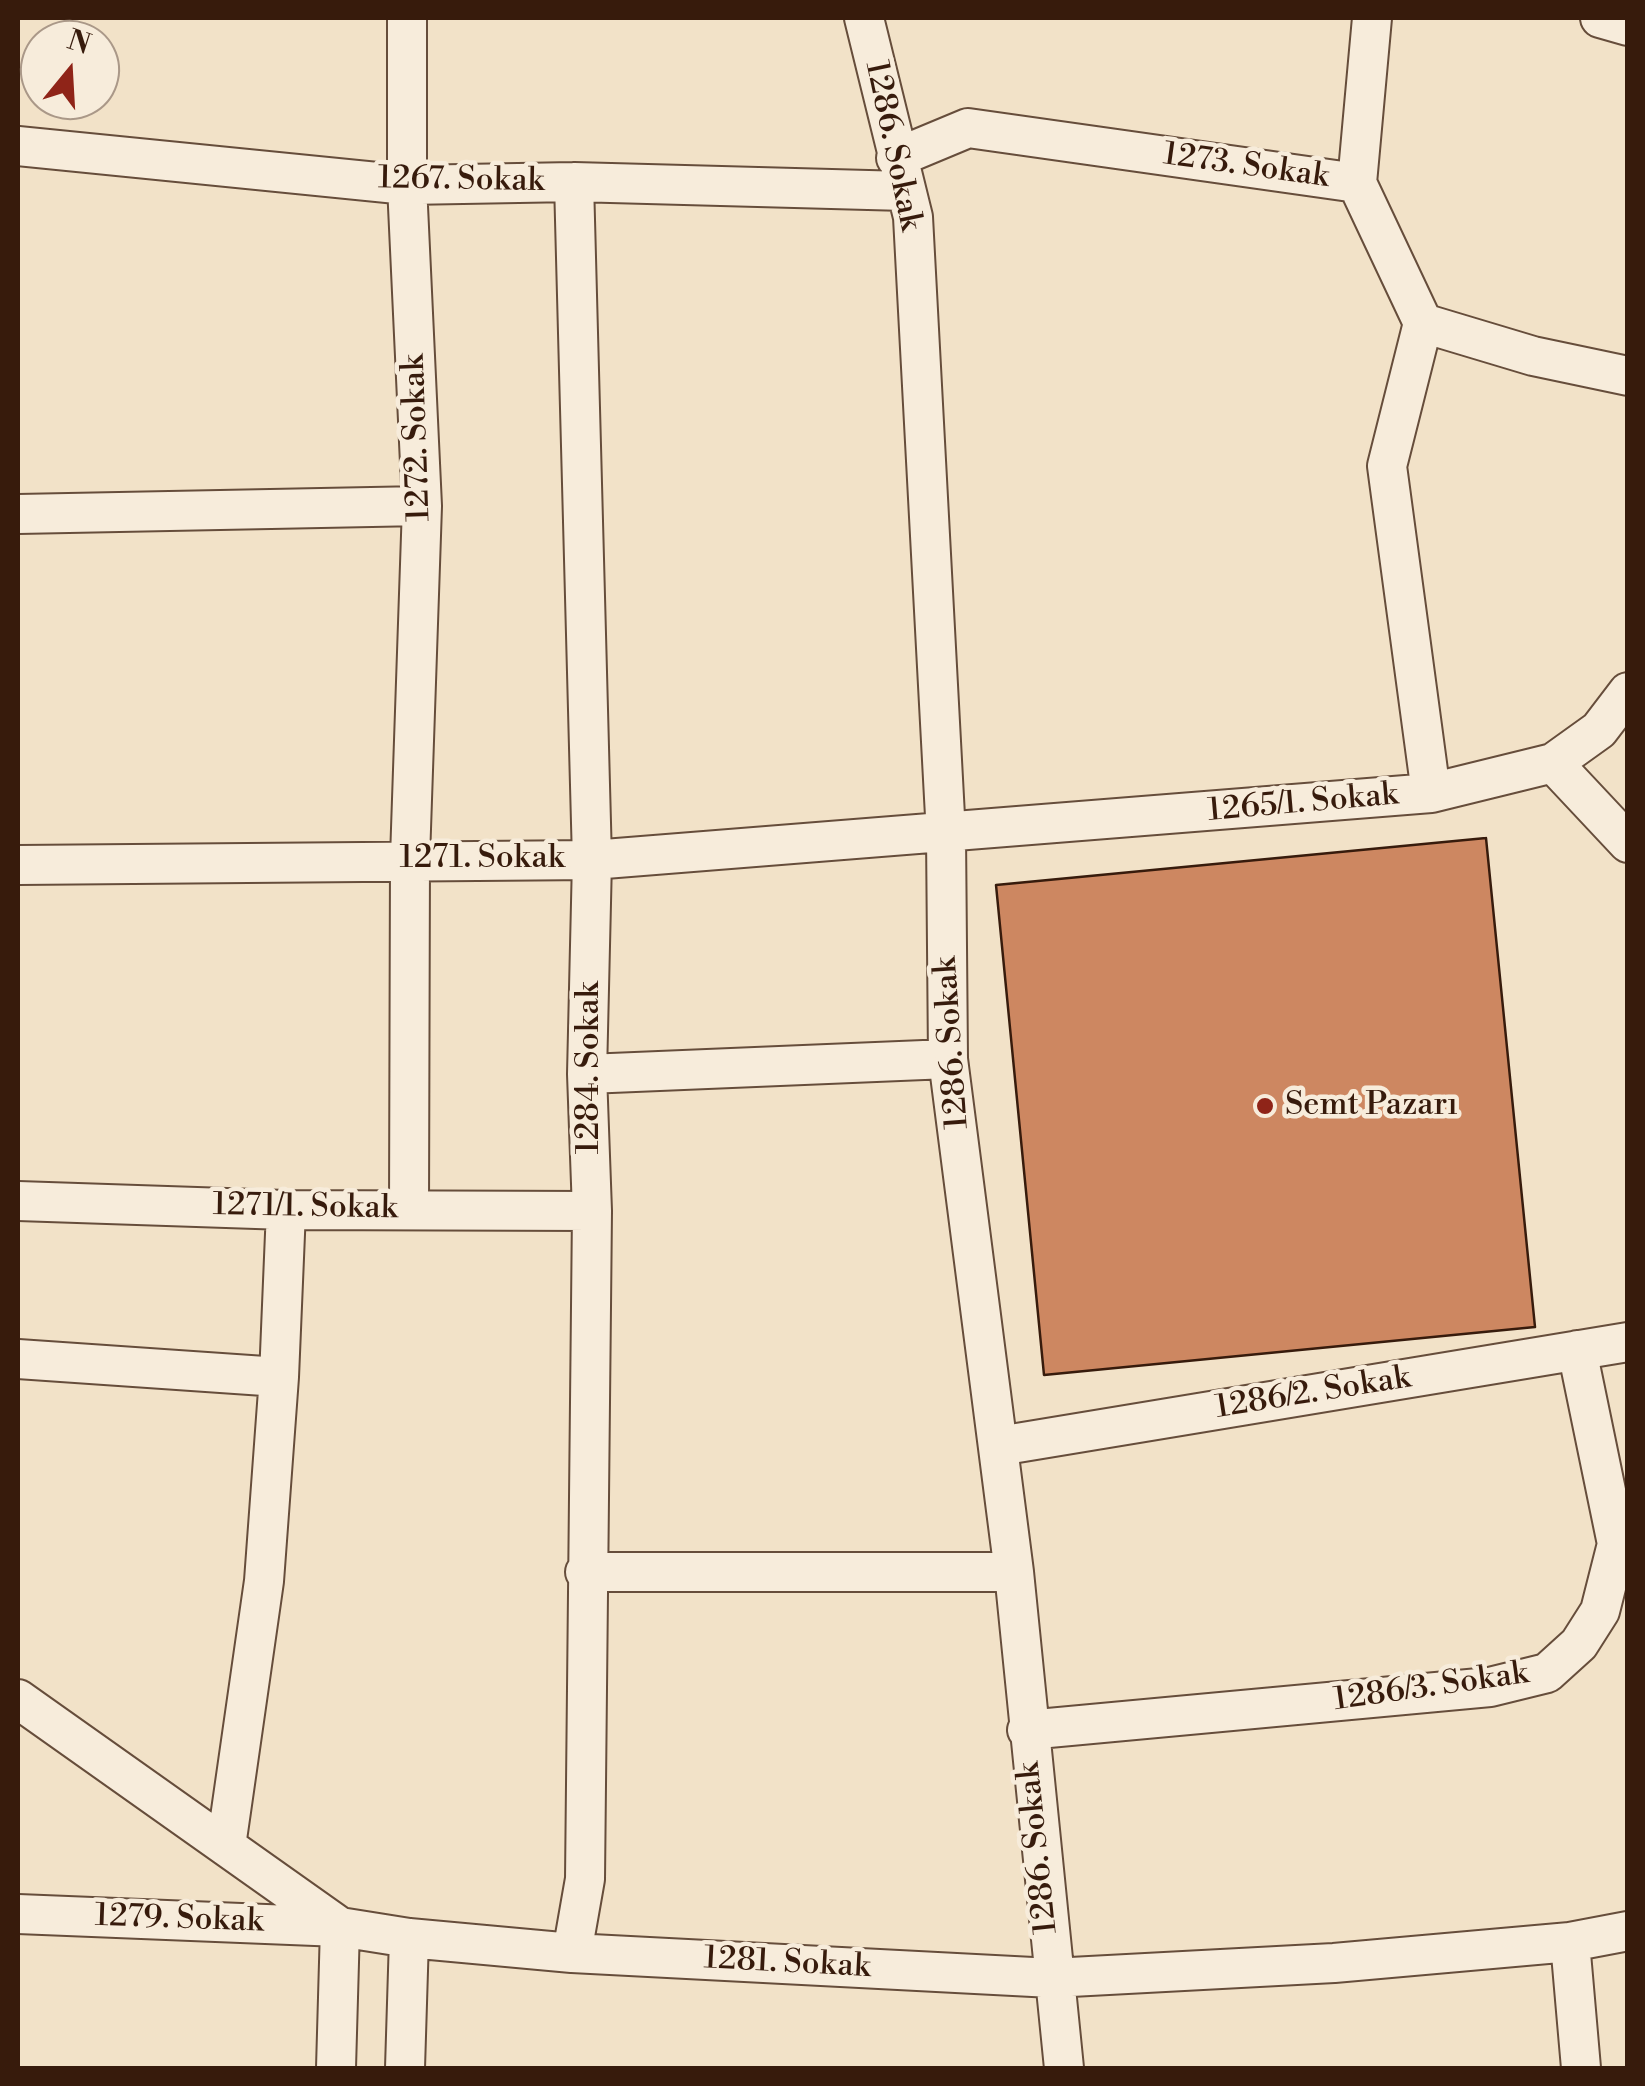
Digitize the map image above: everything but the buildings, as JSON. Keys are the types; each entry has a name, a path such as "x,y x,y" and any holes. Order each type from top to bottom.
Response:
{"street":[{"name":"1272. Sokak","path":"407,18 407,185 422,506 410,858 409,1210"},
{"name":"1286. Sokak","path":"864,18 913,217 946,835 948,1059 1014,1572 1064,2068"},
{"path":"1357,183 1372,18"},
{"path":"1600,18 1628,26"},
{"name":"1273. Sokak","path":"900,175 968,128 1357,183 1423,324"},
{"name":"1267. Sokak","path":"18,146 407,185 900,175"},
{"name":"1284. Sokak","path":"572,1953 585,1879 592,1211 588,1074 592,860 574,182"},
{"path":"1431,793 1387,466 1423,324 1533,356 1628,376"},
{"path":"18,514 422,506"},
{"name":"1265/1. Sokak","path":"946,835 1431,793 1553,763 1599,730 1628,692"},
{"path":"1553,763 1628,843"},
{"name":"1271. Sokak","path":"18,865 410,858 592,860 946,835"},
{"path":"588,1074 948,1059"},
{"name":"1271/1. Sokak","path":"18,1202 286,1210 592,1211"},
{"path":"226,1846 264,1581 286,1210"},
{"name":"1286/2. Sokak","path":"999,1446 1628,1342"},
{"name":"1286/3. Sokak","path":"1027,1730 1490,1687 1546,1673 1580,1644 1600,1611 1617,1544 1577,1350"},
{"path":"18,1359 279,1378"},
{"path":"586,1572 1014,1572"},
{"name":"1281. Sokak","path":"18,1698 340,1928 409,1938 572,1953 1052,1978 1334,1962 1570,1942 1628,1931"},
{"name":"1279. Sokak","path":"18,1914 340,1928"},
{"path":"336,2068 340,1928"},
{"path":"404,2068 409,1938"},
{"path":"1570,1942 1580,2068"}],"place":[{"name":"Semt Pazarı","path":"1265,1106"}]}
